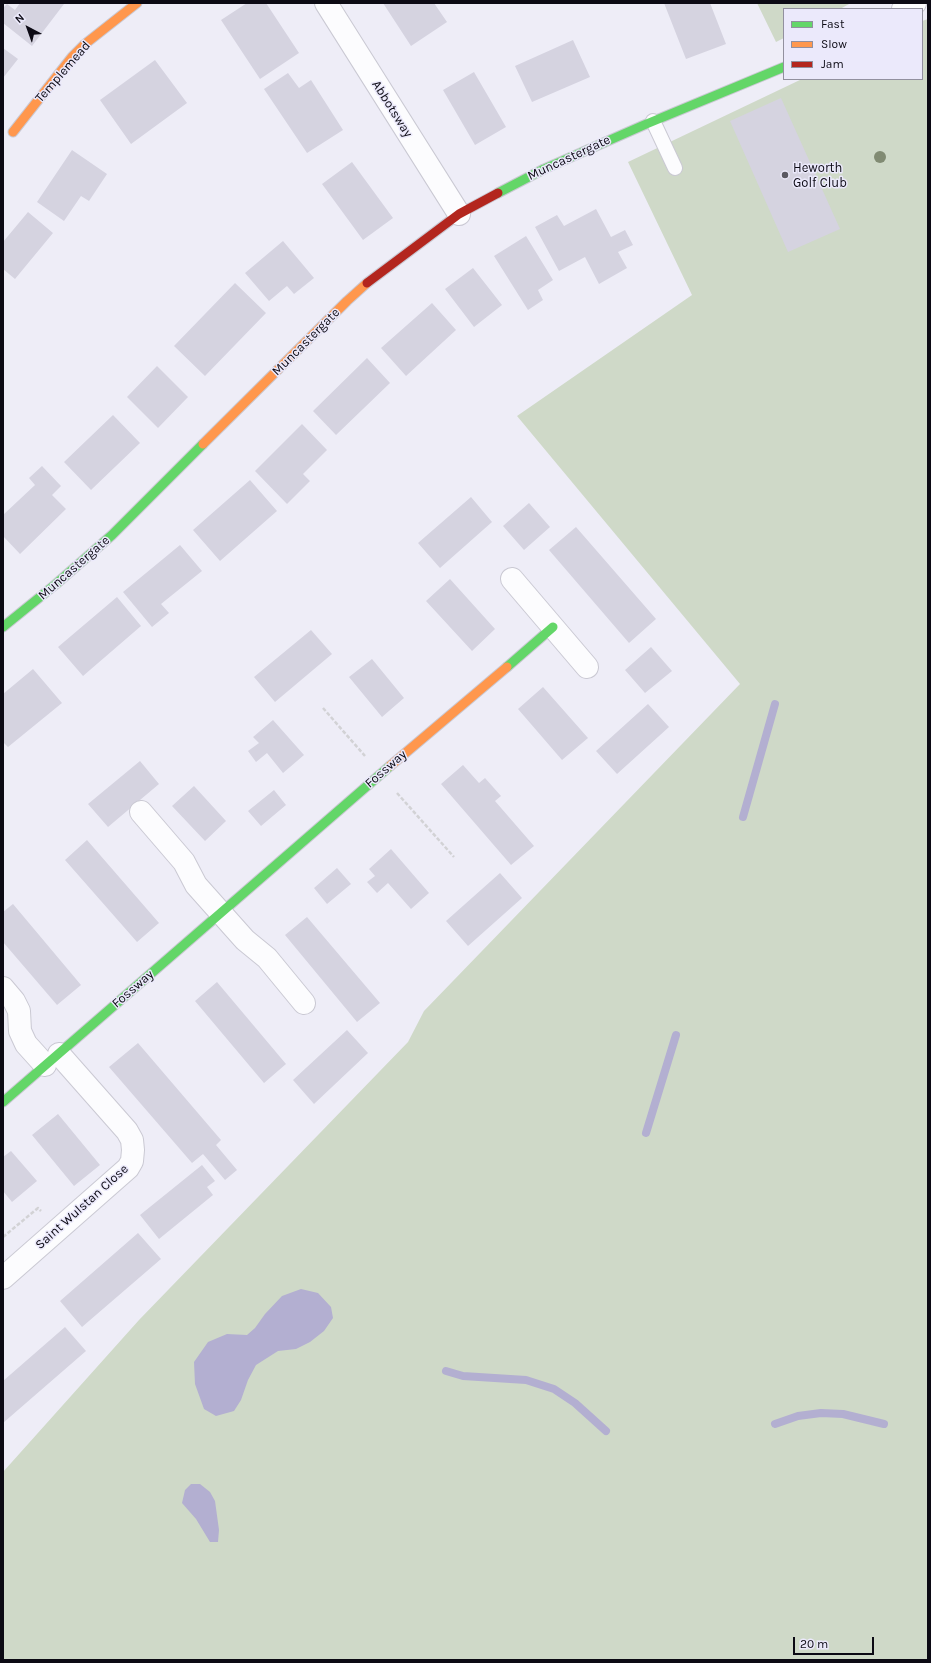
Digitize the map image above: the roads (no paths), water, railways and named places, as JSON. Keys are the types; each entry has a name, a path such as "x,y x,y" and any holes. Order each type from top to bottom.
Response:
{"street":[{"name":"Templemead","path":"13,132 72,58 86,44 137,3"},
{"name":"Abbotsway","path":"326,3 458,214"},
{"path":"905,8 916,3"},
{"name":"Muncastergate","path":"3,626 56,584 112,535 347,301 376,275 458,214 544,169 653,121 783,67"},
{"path":"512,580 587,667"},
{"name":"Fossway","path":"3,1102 220,913 553,627"},
{"path":"141,812 184,862 196,885 245,940 267,958 304,1003"},
{"path":"3,988 14,1001 19,1011 20,1031 26,1044 52,1060"},
{"name":"Saint Wulstan Close","path":"3,1278 128,1168 132,1161 132,1140 127,1131 52,1060"}],"lane":[{"path":"653,121 675,168"}],"waterway":[{"path":"743,817 775,704"},
{"path":"646,1133 676,1035"},
{"path":"446,1371 463,1376 526,1380 554,1389 575,1403 606,1431"},
{"path":"775,1424 798,1416 821,1413 843,1414 884,1424"}],"place":[{"name":"Heworth Golf Club","path":"785,175"}]}
